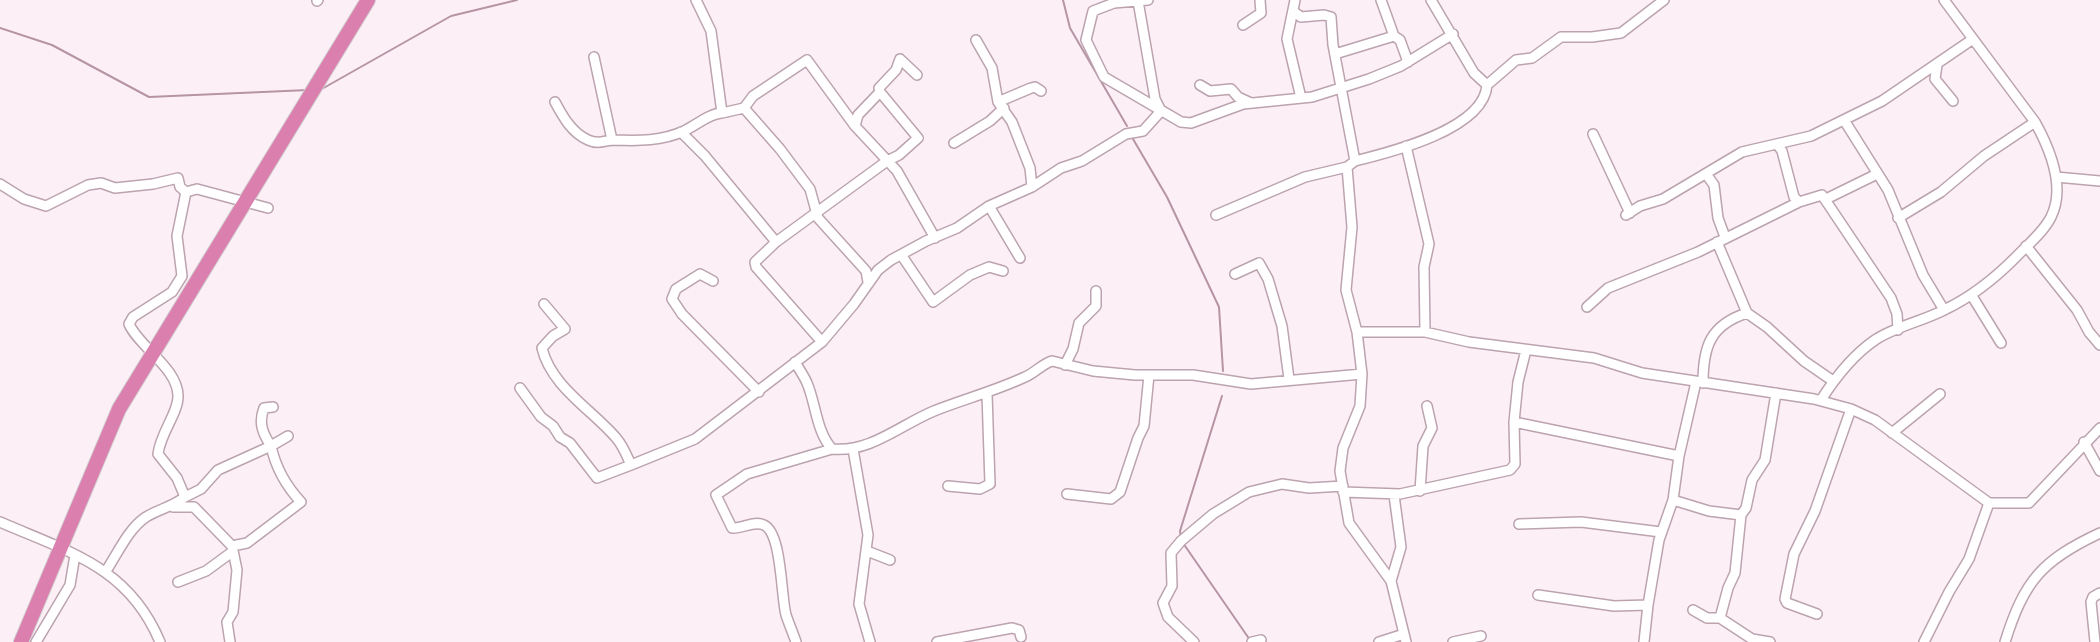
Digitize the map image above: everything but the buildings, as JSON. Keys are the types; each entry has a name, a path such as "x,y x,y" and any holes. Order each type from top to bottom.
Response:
{"highway":[{"path":"21,642 119,409 368,0"}],"street":[{"path":"696,0 711,31 722,113"},
{"path":"1148,0 1113,3 1093,11 1086,40 1104,77 1181,122 1191,123 1218,111 1251,103 1300,98 1342,88 1408,62 1453,34"},
{"path":"1243,25 1261,13 1260,0"},
{"path":"1295,0 1287,39 1300,98"},
{"path":"1381,0 1394,36 1400,40 1408,62"},
{"path":"1431,0 1474,73 1487,86"},
{"path":"1216,215 1305,177 1441,135 1481,105 1486,98 1487,86 1516,60 1532,58 1561,37 1592,37 1621,33 1664,0"},
{"path":"1821,400 1833,381 1875,340 1972,296 1992,281 2051,216 2056,203 2056,177 2046,142 2035,122 1944,0"},
{"path":"1138,1 1155,99 1161,111"},
{"path":"1294,12 1301,18 1324,15 1331,17 1351,164 1352,227 1346,290 1357,332 1362,374 1360,406 1343,448 1340,471 1352,530 1363,540 1391,581"},
{"path":"1335,54 1394,36"},
{"path":"1593,134 1628,214 1706,174 1742,152 1811,136 1882,101 1973,39"},
{"path":"976,40 992,68 1001,105 1030,168 1032,187"},
{"path":"594,57 612,140"},
{"path":"855,126 858,115 880,92 879,88 896,70 900,59 917,75"},
{"path":"555,102 565,121 587,140 601,144 612,140 645,140 681,132 717,113 744,108 753,96 807,60 855,126 908,188 934,238"},
{"path":"1937,65 1935,79 1953,101"},
{"path":"1200,85 1210,91 1231,90 1238,97 1251,103"},
{"path":"954,143 990,121 1001,105 1031,88 1041,90"},
{"path":"822,342 756,267 755,262 776,242 887,161 899,155 918,138 880,92"},
{"path":"744,108 780,148 810,189 818,218 866,271 868,282"},
{"path":"520,388 541,417 570,444 597,478 684,446 759,392 822,342 854,304 878,270 934,238 957,228 989,206 1032,187 1061,168 1082,161 1126,134 1143,131 1161,111"},
{"path":"1844,120 1888,190 1923,275 1944,310"},
{"path":"1898,218 1941,192 1984,156 2035,122"},
{"path":"681,132 705,156 776,242"},
{"path":"1777,144 1782,151 1794,197 1800,202"},
{"path":"1406,146 1430,244 1424,267 1425,332"},
{"path":"1706,174 1714,185 1721,240 1747,313 1767,327 1804,361 1833,381"},
{"path":"1826,199 1877,174"},
{"path":"2056,177 2100,181"},
{"path":"0,184 24,199 46,206 88,185 101,183 115,188 153,184 178,178 180,187 186,192"},
{"path":"186,192 197,189 268,208"},
{"path":"185,497 177,478 158,454 162,433 179,399 177,386 150,349 133,333 129,324 133,317 172,292 182,276 177,236 186,192"},
{"path":"1587,307 1608,288 1721,240 1800,202 1822,195 1890,298 1897,314 1898,330"},
{"path":"989,206 1020,258"},
{"path":"2026,246 2077,310 2089,332 2100,345"},
{"path":"902,256 933,302 989,267 1003,271"},
{"path":"1235,274 1259,263 1268,279 1282,326 1289,379"},
{"path":"713,281 700,274 676,289 672,299 682,314 759,392"},
{"path":"1065,365 1073,349 1079,323 1096,306 1096,291"},
{"path":"1972,296 2001,343"},
{"path":"544,304 565,329 553,336 542,348 544,359 559,380 618,441 631,465"},
{"path":"1644,642 1661,532 1673,500 1679,456 1700,383 1708,340 1719,327 1747,313"},
{"path":"1357,332 1425,332 1526,350 1594,358 1633,371 1700,383 1821,400 1851,409 1875,420 1989,503 2030,503 2084,442 2100,428"},
{"path":"1194,642 1168,617 1163,603 1172,586 1172,553 1181,541 1213,514 1249,492 1282,484 1394,495 1510,470 1515,464 1514,422 1518,382 1526,350"},
{"path":"795,642 786,615 775,543 769,529 764,525 754,524 739,529 732,528 716,495 747,474 832,449 853,449 900,431 934,411 987,394 1027,376 1052,361 1093,372 1193,375 1251,384 1362,374"},
{"path":"795,362 807,384 819,424 832,449"},
{"path":"1067,494 1111,499 1120,492 1133,450 1144,426 1149,375"},
{"path":"1720,618 1737,563 1741,515 1746,508 1752,480 1765,460 1776,393"},
{"path":"948,486 980,489 990,484 987,394"},
{"path":"1892,433 1940,394"},
{"path":"1419,490 1421,452 1432,428 1427,406"},
{"path":"178,582 206,571 232,549 247,543 301,502 282,477 262,427 260,417 264,408 273,407"},
{"path":"1817,614 1787,603 1785,599 1794,554 1815,511 1851,409"},
{"path":"1514,422 1679,456"},
{"path":"173,507 185,497 201,489 218,470 288,436"},
{"path":"2084,442 2100,471"},
{"path":"853,449 868,535 859,604 870,642"},
{"path":"1379,642 1405,638 1392,596 1391,581 1401,547 1394,495"},
{"path":"1673,500 1708,511 1741,515"},
{"path":"1924,642 1949,592 1969,559 1989,503"},
{"path":"106,571 134,527 149,515 173,507 195,507 232,549 237,570 233,612 227,622 230,642"},
{"path":"0,522 106,571 140,605 158,641"},
{"path":"1519,524 1581,522 1661,532"},
{"path":"2006,642 2021,600 2048,563 2062,551 2100,533"},
{"path":"867,551 890,560"},
{"path":"36,642 70,585 75,555"},
{"path":"2095,642 2091,602 2093,597 2100,593"},
{"path":"1538,595 1614,606 1648,605"},
{"path":"1693,610 1707,618 1720,618 1752,640 1770,642"},
{"path":"937,642 1012,628 1019,630 1021,637"},
{"path":"1454,642 1481,636"}],"waterway":[{"path":"320,90 451,16 517,0"},
{"path":"1063,0 1070,28 1127,126"},
{"path":"0,28 52,45 149,97 308,90"},
{"path":"1133,139 1167,197 1219,307 1223,371"},
{"path":"1181,538 1180,531 1222,396"},
{"path":"1183,543 1250,640"}]}
